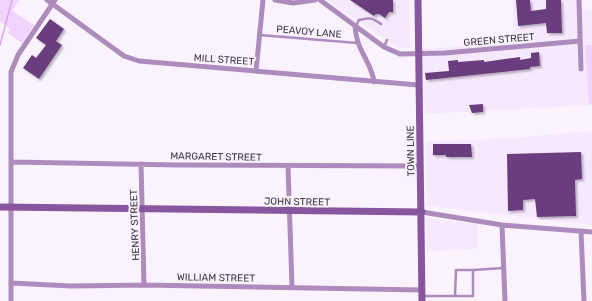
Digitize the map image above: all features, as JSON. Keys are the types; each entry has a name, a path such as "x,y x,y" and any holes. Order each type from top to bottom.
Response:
{"main road":[{"name":"TOWN LINE","path":"418,0 418,86 422,212 421,296"},
{"name":"JOHN STREET","path":"0,207 422,212"}],"street":[{"name":"MILL STREET","path":"46,0 54,2 124,56 146,63 256,71 418,86"},
{"path":"256,71 263,0"},
{"path":"275,0 301,2 315,0"},
{"name":"GREEN STREET","path":"320,0 384,47 400,54 418,54 580,41"},
{"path":"579,0 581,69"},
{"path":"11,301 11,72 18,55 54,2"},
{"path":"355,26 357,43 373,75 374,82"},
{"name":"MARGARET STREET","path":"11,162 288,166 420,166"},
{"name":"HENRY STREET","path":"141,164 144,285"},
{"path":"288,166 292,287"},
{"name":"JOHN STREET","path":"422,212 502,225 592,232"},
{"path":"502,225 505,301"},
{"path":"581,231 584,301"},
{"name":"WILLIAM STREET","path":"10,283 71,286 144,285 292,287 421,296"}],"lane":[{"path":"355,26 359,20 367,18 372,18 381,24"},
{"name":"PEAVOY LANE","path":"260,34 357,43"},
{"path":"384,47 387,40"},
{"path":"455,296 456,270 504,268"},
{"path":"421,296 473,296 472,270"}],"shaded area":[{"path":"0,0 19,0 12,11 34,25 22,43 8,33 10,29 0,21"},
{"path":"332,0 409,0 410,48 399,48 330,2"},
{"path":"513,0 582,0 581,9 592,10 592,45 585,45 589,105 425,114 421,49 513,43"},
{"path":"585,45 592,45 592,104 589,105"},
{"path":"592,131 592,225 427,206 427,142 513,138"},
{"path":"425,218 478,224 477,249 427,251"}],"building":[{"path":"350,0 393,0 393,12 389,12 385,18 379,14 374,16"},
{"path":"516,0 530,0 531,11 546,9 546,0 561,0 562,33 547,33 546,23 518,26"},
{"path":"50,19 64,29 56,41 62,45 39,79 23,68 32,55 36,58 46,45 36,38"},
{"path":"539,52 540,66 530,67 530,69 426,80 425,73 449,71 448,61 458,60 458,62 484,60 484,62 520,57 520,60 531,58 531,53"},
{"path":"483,104 483,112 472,113 469,105"},
{"path":"433,144 471,144 472,157 446,157 446,155 433,155"},
{"path":"581,152 582,179 575,180 576,216 537,217 535,199 523,200 523,210 508,211 507,154"}],"waterway":[{"path":"0,45 12,0"}]}
